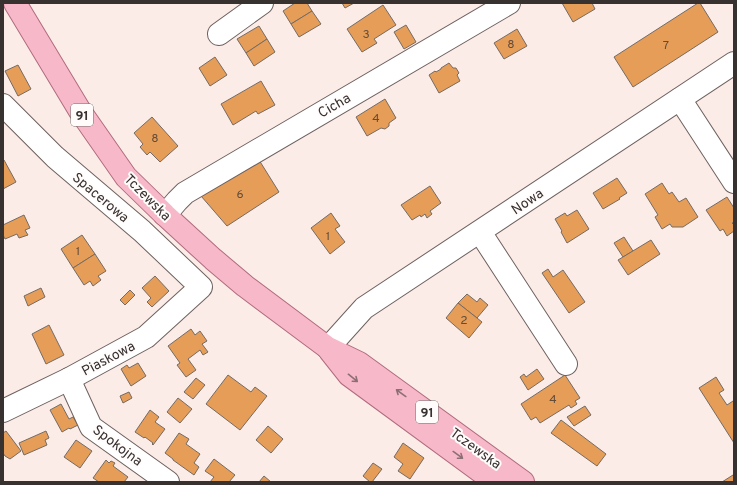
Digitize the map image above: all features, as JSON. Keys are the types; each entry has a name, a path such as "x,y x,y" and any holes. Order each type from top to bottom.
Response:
{"main road":[{"name":"Tczewska","path":"15,3 80,111 126,177 165,214 213,259 245,286 328,348 359,363 523,482"},
{"name":"Tczewska","path":"328,348 349,375 495,482"}],"street":[{"path":"219,34 262,3"},
{"name":"Cicha","path":"165,214 185,193 509,3"},
{"name":"Nowa","path":"328,348 364,308 734,63"},
{"path":"680,99 734,182"},
{"name":"Spacerowa","path":"3,105 55,157 142,231 201,287"},
{"path":"480,232 566,364"},
{"name":"Piaskowa","path":"3,411 69,379 146,337 201,287"},
{"name":"Spokojna","path":"69,379 91,427 168,482"}],"building":[{"path":"295,3 307,3 312,11 291,24 283,11"},
{"path":"342,3 354,3 345,8"},
{"path":"562,3 592,3 595,9 573,22"},
{"path":"700,3 718,32 633,87 614,57"},
{"path":"383,5 396,25 374,39 377,43 362,52 347,29"},
{"path":"312,11 321,24 299,37 291,24"},
{"path":"406,25 416,42 404,49 394,32"},
{"path":"259,26 267,39 246,53 237,39"},
{"path":"517,29 527,46 504,59 494,43"},
{"path":"267,39 275,52 254,66 246,53"},
{"path":"215,57 227,75 210,86 199,68"},
{"path":"449,63 453,68 456,68 459,73 457,75 460,81 439,93 429,75"},
{"path":"18,65 31,89 18,96 5,71"},
{"path":"261,81 275,105 258,114 256,111 233,125 221,104"},
{"path":"385,99 396,118 389,123 389,126 385,129 381,128 367,136 356,117"},
{"path":"152,117 178,146 160,162 150,152 147,155 140,147 143,144 134,133"},
{"path":"4,160 16,182 3,189 3,161"},
{"path":"259,160 279,192 227,226 201,196"},
{"path":"617,178 627,193 603,209 593,193"},
{"path":"662,183 669,194 672,192 679,202 686,198 698,217 683,227 672,227 670,224 662,229 655,217 658,215 645,194"},
{"path":"430,186 441,203 430,211 432,214 427,218 425,214 412,220 401,205"},
{"path":"727,197 734,208 734,222 732,223 734,225 734,231 727,236 723,229 720,231 706,210"},
{"path":"577,210 589,229 567,243 555,219 565,213 567,216"},
{"path":"331,213 340,226 335,229 345,242 330,254 311,228"},
{"path":"24,215 30,228 25,230 28,235 19,238 17,234 5,239 3,235 3,225"},
{"path":"82,235 95,254 73,268 61,249"},
{"path":"624,237 633,251 623,257 614,243"},
{"path":"651,240 660,254 628,275 618,260"},
{"path":"95,254 106,271 98,276 101,280 93,286 90,281 84,285 73,268"},
{"path":"548,269 553,277 563,270 585,302 569,313 542,273"},
{"path":"155,276 169,291 152,307 147,302 151,298 142,288"},
{"path":"41,288 45,297 28,306 24,296"},
{"path":"130,290 135,295 125,305 120,300"},
{"path":"467,294 477,302 480,298 488,305 477,318 458,303"},
{"path":"458,303 482,322 469,338 446,318"},
{"path":"49,325 64,355 46,364 32,334"},
{"path":"191,329 195,335 200,331 207,341 202,344 208,352 203,355 200,350 188,359 196,370 186,377 177,365 180,363 168,346"},
{"path":"138,363 146,376 131,386 121,369 127,365 129,368"},
{"path":"537,369 544,379 528,390 520,377 524,374 526,377"},
{"path":"228,375 251,392 255,387 267,396 240,430 206,404"},
{"path":"565,375 580,398 575,401 577,404 571,408 569,405 540,423 536,417 531,420 521,404"},
{"path":"716,377 724,390 719,393 727,405 733,401 734,402 734,443 699,388"},
{"path":"196,378 205,385 193,399 184,392"},
{"path":"129,392 132,398 123,403 120,396"},
{"path":"178,398 192,409 180,423 167,412"},
{"path":"61,404 69,419 73,417 78,425 62,432 50,410"},
{"path":"585,406 591,415 574,426 567,417"},
{"path":"150,410 159,417 155,422 165,429 153,445 153,443 145,437 144,438 135,432"},
{"path":"561,420 606,454 597,466 551,433"},
{"path":"268,426 283,439 271,453 256,440"},
{"path":"6,431 21,451 10,459 3,453 3,433"},
{"path":"46,431 49,438 45,440 47,445 24,455 19,443"},
{"path":"179,433 189,439 186,444 200,454 194,463 199,467 194,475 165,453"},
{"path":"76,440 92,451 80,468 64,457"},
{"path":"403,443 424,458 410,479 398,471 403,464 394,457"},
{"path":"214,459 235,475 229,482 210,482 214,477 205,471"},
{"path":"106,460 109,463 111,461 115,463 113,466 128,477 124,482 99,482 93,478"},
{"path":"373,463 382,469 372,482 370,482 363,476"},
{"path":"733,475 734,482 722,482"},
{"path":"264,476 271,482 259,482"}]}
